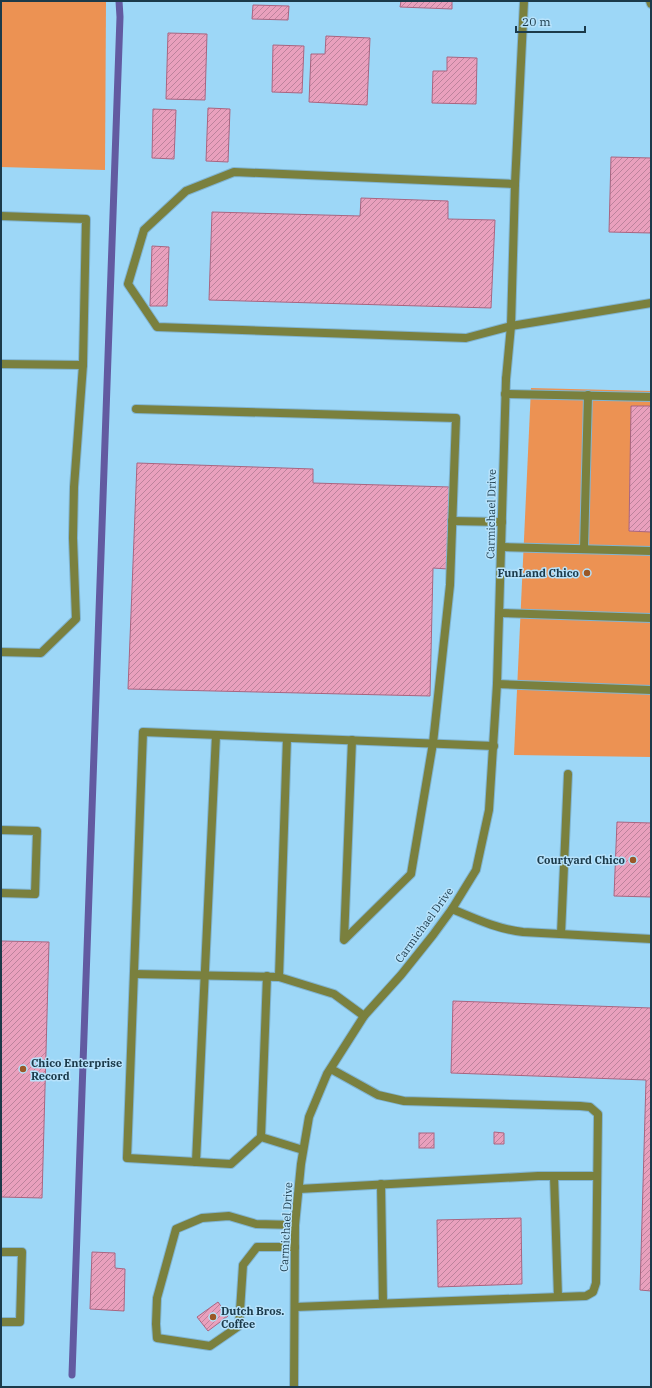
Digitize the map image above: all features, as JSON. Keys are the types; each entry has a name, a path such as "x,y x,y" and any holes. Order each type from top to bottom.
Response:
{"street":[{"name":"Carmichael Drive","path":"294,1387 295,1225 303,1150 309,1117 327,1074 364,1016 401,975 452,909 476,870 489,810 497,684 502,547 505,394 511,326 515,184 524,1"},
{"path":"515,184 234,172 186,191 144,230 128,284 157,327 466,338 511,326 651,303"},
{"path":"1,216 86,219 83,365 74,487 73,538 76,619 41,653 1,652"},
{"path":"1,364 83,365"},
{"path":"505,394 651,397"},
{"path":"584,550 588,395"},
{"path":"136,409 456,418 450,585 433,743 411,874 344,940 352,740"},
{"path":"452,521 502,522"},
{"path":"502,547 651,551"},
{"path":"500,613 651,618"},
{"path":"497,684 651,690"},
{"path":"267,976 261,1137 231,1164 127,1158 143,732 494,746"},
{"path":"196,1162 216,735"},
{"path":"279,976 287,738"},
{"path":"561,934 568,774"},
{"path":"1,830 37,831 35,894 1,893"},
{"path":"452,909 492,926 506,930 651,939"},
{"path":"134,974 279,976 334,994 364,1016"},
{"path":"295,1306 586,1296 593,1292 596,1283 598,1114 590,1107 404,1101 378,1095 331,1068"},
{"path":"261,1137 303,1150"},
{"path":"299,1189 554,1176 597,1176"},
{"path":"554,1176 558,1297"},
{"path":"381,1184 383,1303"},
{"path":"295,1225 256,1224 229,1216 202,1218 176,1229 156,1298 156,1324 158,1338 210,1346 239,1326 243,1265 257,1247 295,1247"},
{"path":"1,1252 22,1252 20,1322 1,1322"}],"shaded area":[{"path":"1,1 106,1 105,170 1,167"},
{"name":"FunLand Chico","path":"531,388 651,391 651,757 514,755"}],"building":[{"path":"401,1 452,1 452,9 400,7"},
{"path":"253,5 289,6 288,20 252,19"},
{"path":"168,33 207,34 205,100 166,99"},
{"path":"326,36 370,38 367,105 309,102 311,54 325,54"},
{"path":"273,45 304,46 302,93 272,92"},
{"path":"447,57 477,58 476,104 432,103 433,71 447,71"},
{"path":"208,108 230,109 228,162 206,161"},
{"path":"153,109 176,110 174,159 152,158"},
{"path":"611,157 651,158 651,233 609,232"},
{"path":"361,198 448,201 448,219 495,220 491,308 209,300 212,212 360,216"},
{"path":"152,246 169,247 167,306 150,306"},
{"path":"631,406 651,406 651,532 629,531"},
{"path":"137,463 313,469 313,483 450,487 448,569 433,568 430,696 128,689"},
{"name":"Courtyard Chico","path":"617,822 651,823 651,897 614,896"},
{"name":"Chico Enterprise Record","path":"1,941 49,942 42,1198 1,1197"},
{"path":"453,1001 651,1008 651,1291 640,1290 646,1080 451,1073"},
{"path":"494,1132 504,1133 504,1144 494,1144"},
{"path":"419,1133 434,1133 434,1148 419,1148"},
{"path":"521,1218 522,1284 438,1287 437,1220"},
{"path":"92,1252 115,1253 115,1268 125,1269 124,1311 90,1309"},
{"name":"Dutch Bros. Coffee","path":"218,1302 228,1316 208,1331 197,1317"}],"waterway":[{"path":"72,1375 120,17 119,1"}],"place":[{"name":"FunLand Chico","path":"587,573"},
{"name":"Courtyard Chico","path":"633,860"},
{"name":"Chico Enterprise Record","path":"23,1069"},
{"name":"Dutch Bros. Coffee","path":"213,1317"}]}
